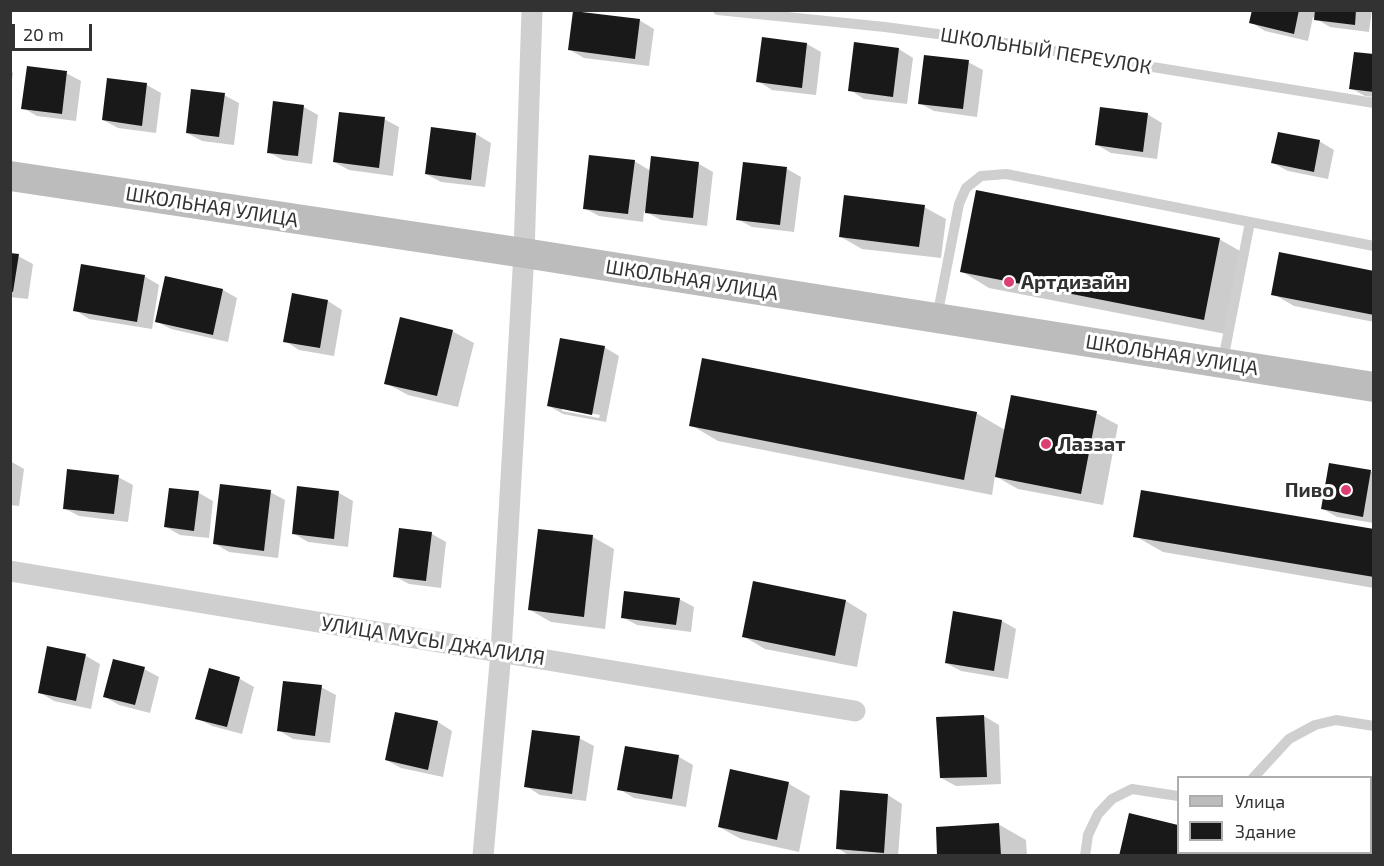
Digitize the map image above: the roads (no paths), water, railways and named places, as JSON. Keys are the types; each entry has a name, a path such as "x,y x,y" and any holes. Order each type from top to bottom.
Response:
{"street":[{"path":"483,855 501,652 524,253 532,10"},
{"name":"ШКОЛЬНАЯ УЛИЦА","path":"10,176 524,253 1374,387"},
{"name":"УЛИЦА МУСЫ ДЖАЛИЛЯ","path":"10,570 855,711"}],"lane":[{"name":"ШКОЛЬНЫЙ ПЕРЕУЛОК","path":"718,10 885,27 983,40 1374,103"},
{"path":"937,318 959,204 966,188 981,176 1006,174 1374,246"},
{"path":"1223,363 1250,222"},
{"path":"1254,776 1289,739 1315,725 1336,720 1374,726"},
{"path":"1085,855 1088,835 1098,814 1112,799 1132,789 1177,796"}],"place":[{"name":"Артдизайн","path":"1009,282"},
{"name":"Лаззат","path":"1046,444"},
{"name":"Пиво","path":"1346,490"}]}
